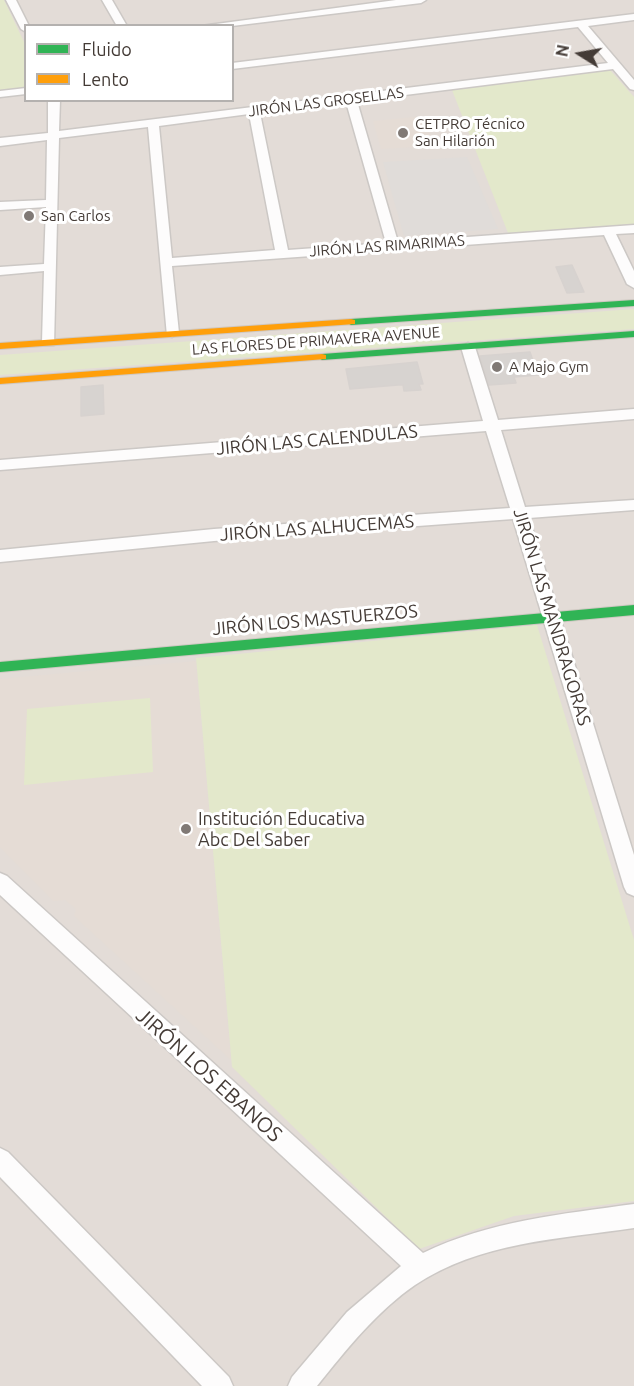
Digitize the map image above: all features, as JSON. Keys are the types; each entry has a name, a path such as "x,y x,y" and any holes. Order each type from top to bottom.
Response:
{"main road":[{"name":"LAS FLORES DE PRIMAVERA AVENUE","path":"0,346 634,303"},
{"name":"LAS FLORES DE PRIMAVERA AVENUE","path":"0,381 634,334"},
{"name":"JIRÓN LOS MASTUERZOS","path":"0,667 634,610"}],"street":[{"path":"11,0 24,25"},
{"path":"107,0 121,24"},
{"path":"223,24 421,0"},
{"path":"234,66 634,17"},
{"path":"580,23 634,87"},
{"name":"JIRÓN LAS GROSELLAS","path":"0,142 615,65"},
{"path":"0,94 24,92"},
{"path":"351,99 393,246"},
{"path":"50,342 54,102"},
{"path":"254,111 282,254"},
{"path":"153,124 172,333"},
{"path":"0,206 52,203"},
{"name":"JIRÓN LAS RIMARIMAS","path":"167,261 634,229"},
{"path":"608,231 634,284"},
{"path":"0,271 50,267"},
{"name":"JIRÓN LAS MANDRAGORAS","path":"468,347 634,887"},
{"name":"JIRÓN LAS CALENDULAS","path":"0,465 634,414"},
{"name":"JIRÓN LAS ALHUCEMAS","path":"0,556 214,535 521,515 634,505"},
{"name":"JIRÓN LOS EBANOS","path":"0,882 420,1267"},
{"path":"0,1160 220,1386"},
{"path":"301,1386 339,1338 368,1310 420,1267 465,1248 527,1232 634,1216"}],"shaded area":[{"path":"0,0 634,0 634,1386 0,1386"},
{"name":"CETPRO Técnico San Hilarión","path":"424,116 434,146 381,149 373,121"},
{"path":"467,157 498,229 404,236 383,162"},
{"path":"196,661 231,1060 74,916 76,909 65,900 53,901 0,847 0,679"}],"green space":[{"path":"0,0 4,0 24,42 24,89 0,92"},
{"path":"610,70 634,97 634,224 508,233 452,90"},
{"path":"634,309 634,329 0,375 0,355"},
{"path":"537,625 634,940 634,1201 514,1216 419,1249 232,1067 196,658"},
{"path":"150,698 153,772 24,785 27,709"}],"building":[{"path":"572,265 584,292 567,293 556,267"},
{"path":"530,352 538,375 514,377 516,383 489,385 480,356"},
{"path":"417,362 423,384 419,384 421,390 404,391 403,385 350,389 346,369"},
{"path":"103,385 104,414 81,416 81,387"}],"traffic: fast":[{"path":"351,322 634,303"},
{"path":"322,357 634,334"},
{"path":"0,667 634,610"}],"traffic: slow":[{"path":"0,346 351,322"},
{"path":"0,381 322,357"}],"place":[{"name":"CETPRO Técnico San Hilarión","path":"403,133"},
{"name":"San Carlos","path":"29,216"},
{"name":"A Majo Gym","path":"497,367"},
{"name":"Institución Educativa Abc Del Saber","path":"186,829"}]}
